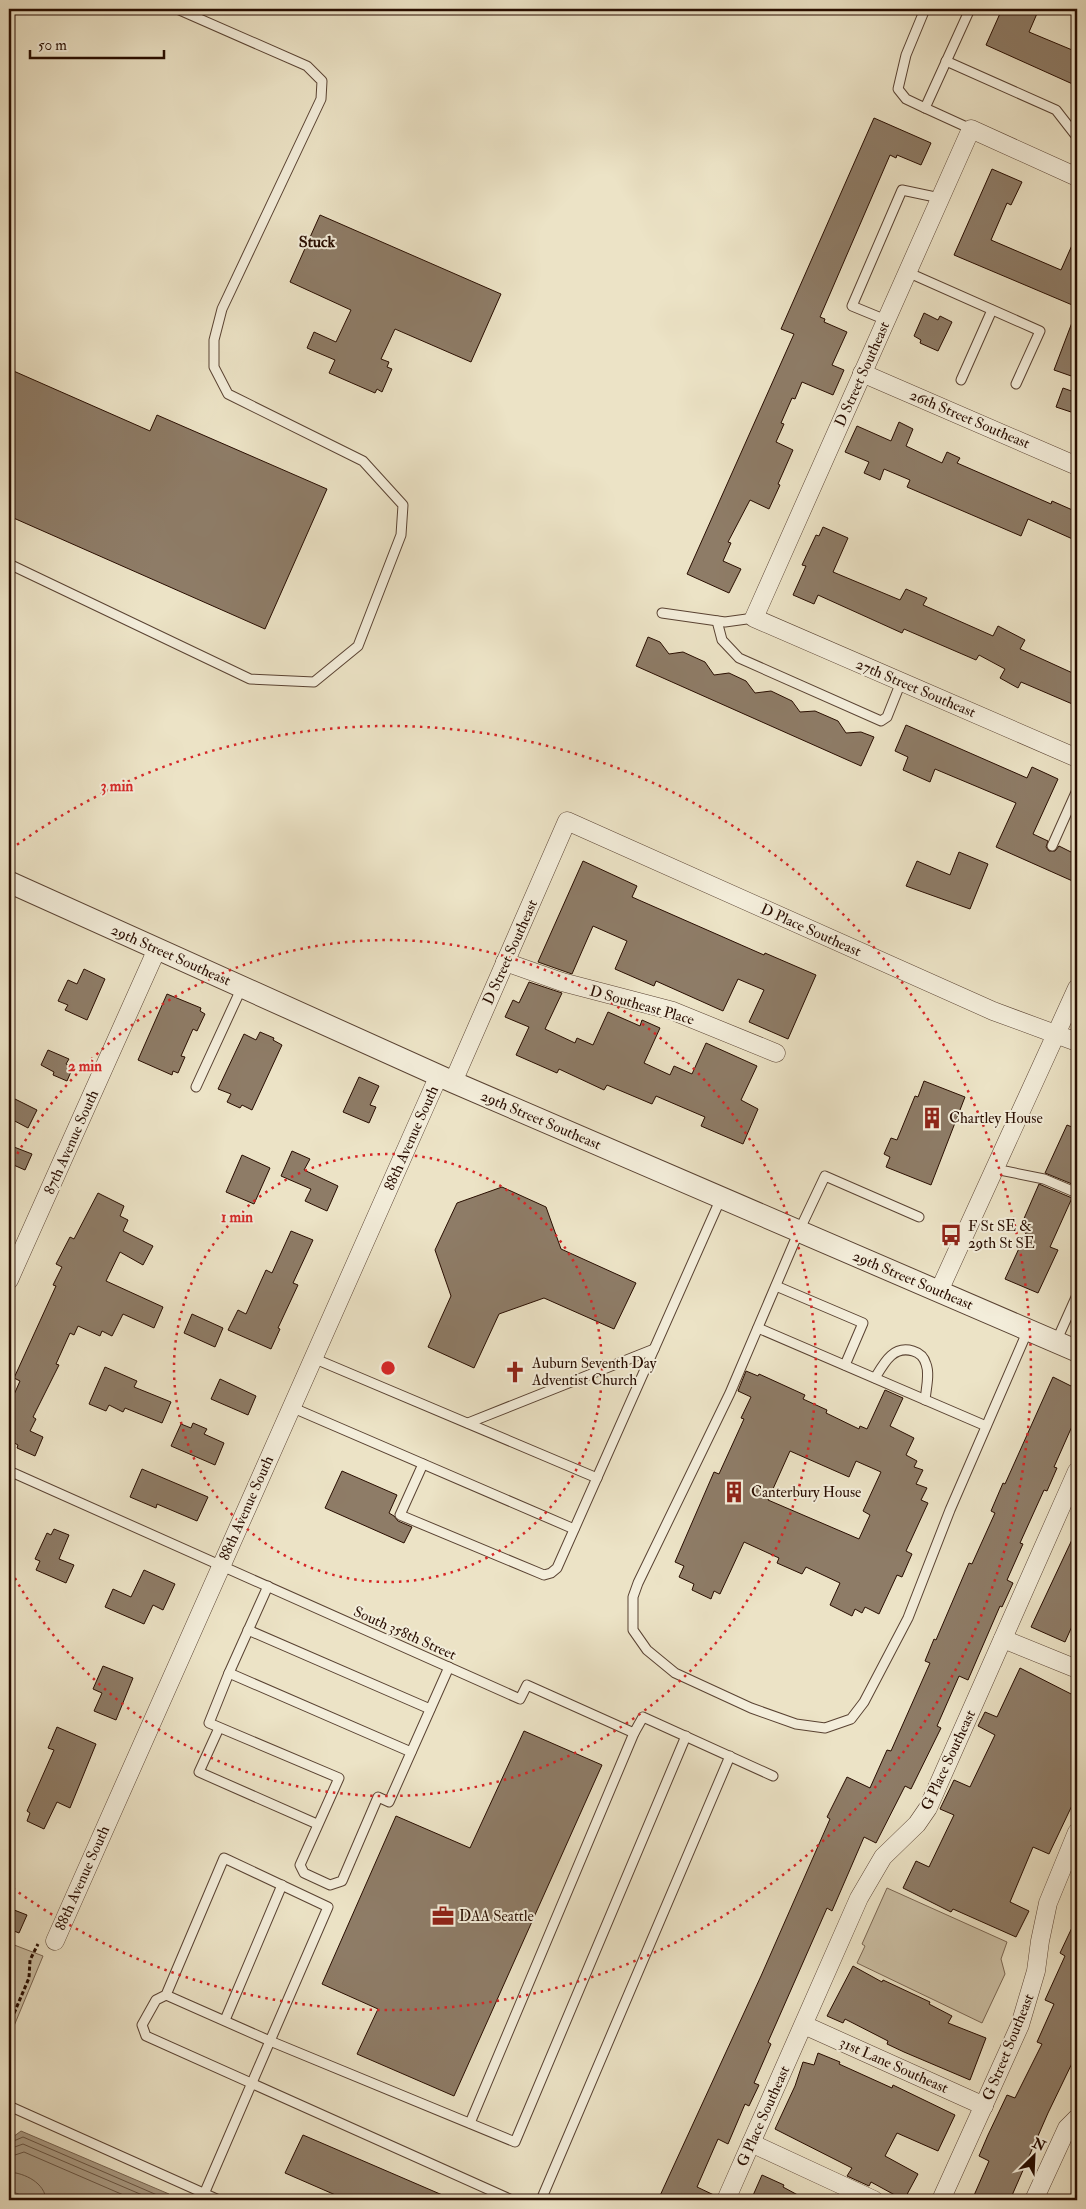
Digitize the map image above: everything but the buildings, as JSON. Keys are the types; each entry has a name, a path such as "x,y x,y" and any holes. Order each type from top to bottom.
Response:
{"street":[{"path":"971,129 1077,177"},
{"name":"D Street Southeast","path":"754,618 971,129"},
{"name":"26th Street Southeast","path":"862,373 1077,466"},
{"name":"27th Street Southeast","path":"754,618 1077,758"},
{"name":"D Street Southeast","path":"446,1079 505,962 567,821"},
{"name":"D Place Southeast","path":"567,821 993,1010 1077,1042"},
{"name":"29th Street Southeast","path":"9,882 446,1079 1077,1351"},
{"name":"87th Avenue South","path":"9,1280 157,949"},
{"name":"D Southeast Place","path":"505,962 562,982 673,1011 776,1053"},
{"path":"939,1291 1077,988"},
{"name":"88th Avenue South","path":"55,1941 313,1358 446,1079"},
{"name":"G Place Southeast","path":"726,2200 866,1884 883,1857 917,1824 928,1808 1077,1471"},
{"path":"1004,1638 1077,1669"},
{"name":"G Street Southeast","path":"941,2200 1020,2025 1029,1998 1048,1904 1077,1832"},
{"name":"31st Lane Southeast","path":"804,2025 984,2106"},
{"path":"1034,2200 1067,2128 1077,2118"},
{"path":"751,2143 874,2200"}],"lane":[{"path":"9,564 250,678 314,682 358,646 401,535 403,505 363,461 228,394 214,367 214,340 222,309 321,99 322,81 307,66 177,9"},
{"path":"925,9 906,55 898,89 906,99 971,129"},
{"path":"925,108 970,9"},
{"path":"946,61 1056,110 1077,137"},
{"path":"886,320 852,306 902,190 940,198"},
{"path":"907,272 1040,331 1016,384"},
{"path":"961,380 992,310"},
{"path":"662,613 725,622 754,618"},
{"path":"717,621 722,640 739,658 881,721 887,717 901,682"},
{"path":"1052,846 1077,790"},
{"path":"196,1087 242,987"},
{"path":"995,1169 1044,1179 1077,1193"},
{"path":"919,1217 825,1176 799,1231 730,1393 638,1584 633,1598 633,1630 647,1650 675,1673 729,1699 765,1713 806,1725 824,1728 851,1718 864,1702 908,1618 950,1510 1028,1330"},
{"path":"423,1464 400,1516 544,1575 551,1573 557,1568 721,1198"},
{"path":"776,1286 863,1323 845,1365"},
{"path":"1056,1342 1077,1295"},
{"path":"758,1328 986,1426"},
{"path":"468,1423 654,1349"},
{"path":"875,1378 886,1360 895,1351 905,1349 916,1352 923,1357 927,1366 925,1400"},
{"path":"313,1358 597,1478"},
{"path":"291,1407 574,1529"},
{"name":"South 358th Street","path":"9,1471 520,1699 527,1685 634,1734"},
{"path":"268,1586 208,1723 338,1778 300,1865 304,1873 330,1885 342,1881 378,1797 389,1802 449,1667"},
{"path":"248,1630 430,1709"},
{"path":"229,1673 411,1752"},
{"path":"470,2123 634,1734 643,1717 773,1776"},
{"path":"218,1728 199,1772 317,1824"},
{"path":"166,1995 270,2041 514,2142 686,1736"},
{"path":"541,2200 730,1756"},
{"path":"204,2194 252,2083 270,2041 328,1907 224,1858 166,1995 156,2000 142,2025 146,2036 252,2083 512,2200"},
{"path":"225,2020 282,1885"},
{"path":"9,2106 219,2200"}],"path":[{"path":"9,2025 29,1978 30,1960 37,1945 39,1942 55,1941"}],"shaded area":[{"path":"887,1888 1007,1942 1001,1959 1005,1974 982,2023 857,1963 865,1946 862,1944"},
{"path":"9,1943 43,1956 9,2038"}],"water":[{"path":"21,2131 169,2194 171,2200 32,2200 9,2190 9,2140"}],"place":[{"name":"Chartley House","path":"932,1118"},
{"name":"F St SE & 29th St SE","path":"951,1235"},
{"name":"Auburn Seventh Day Adventist Church","path":"515,1372"},
{"name":"Canterbury House","path":"734,1492"},
{"name":"DAA Seattle","path":"443,1916"}],"district":[{"name":"Stuck","path":"317,241"}]}
